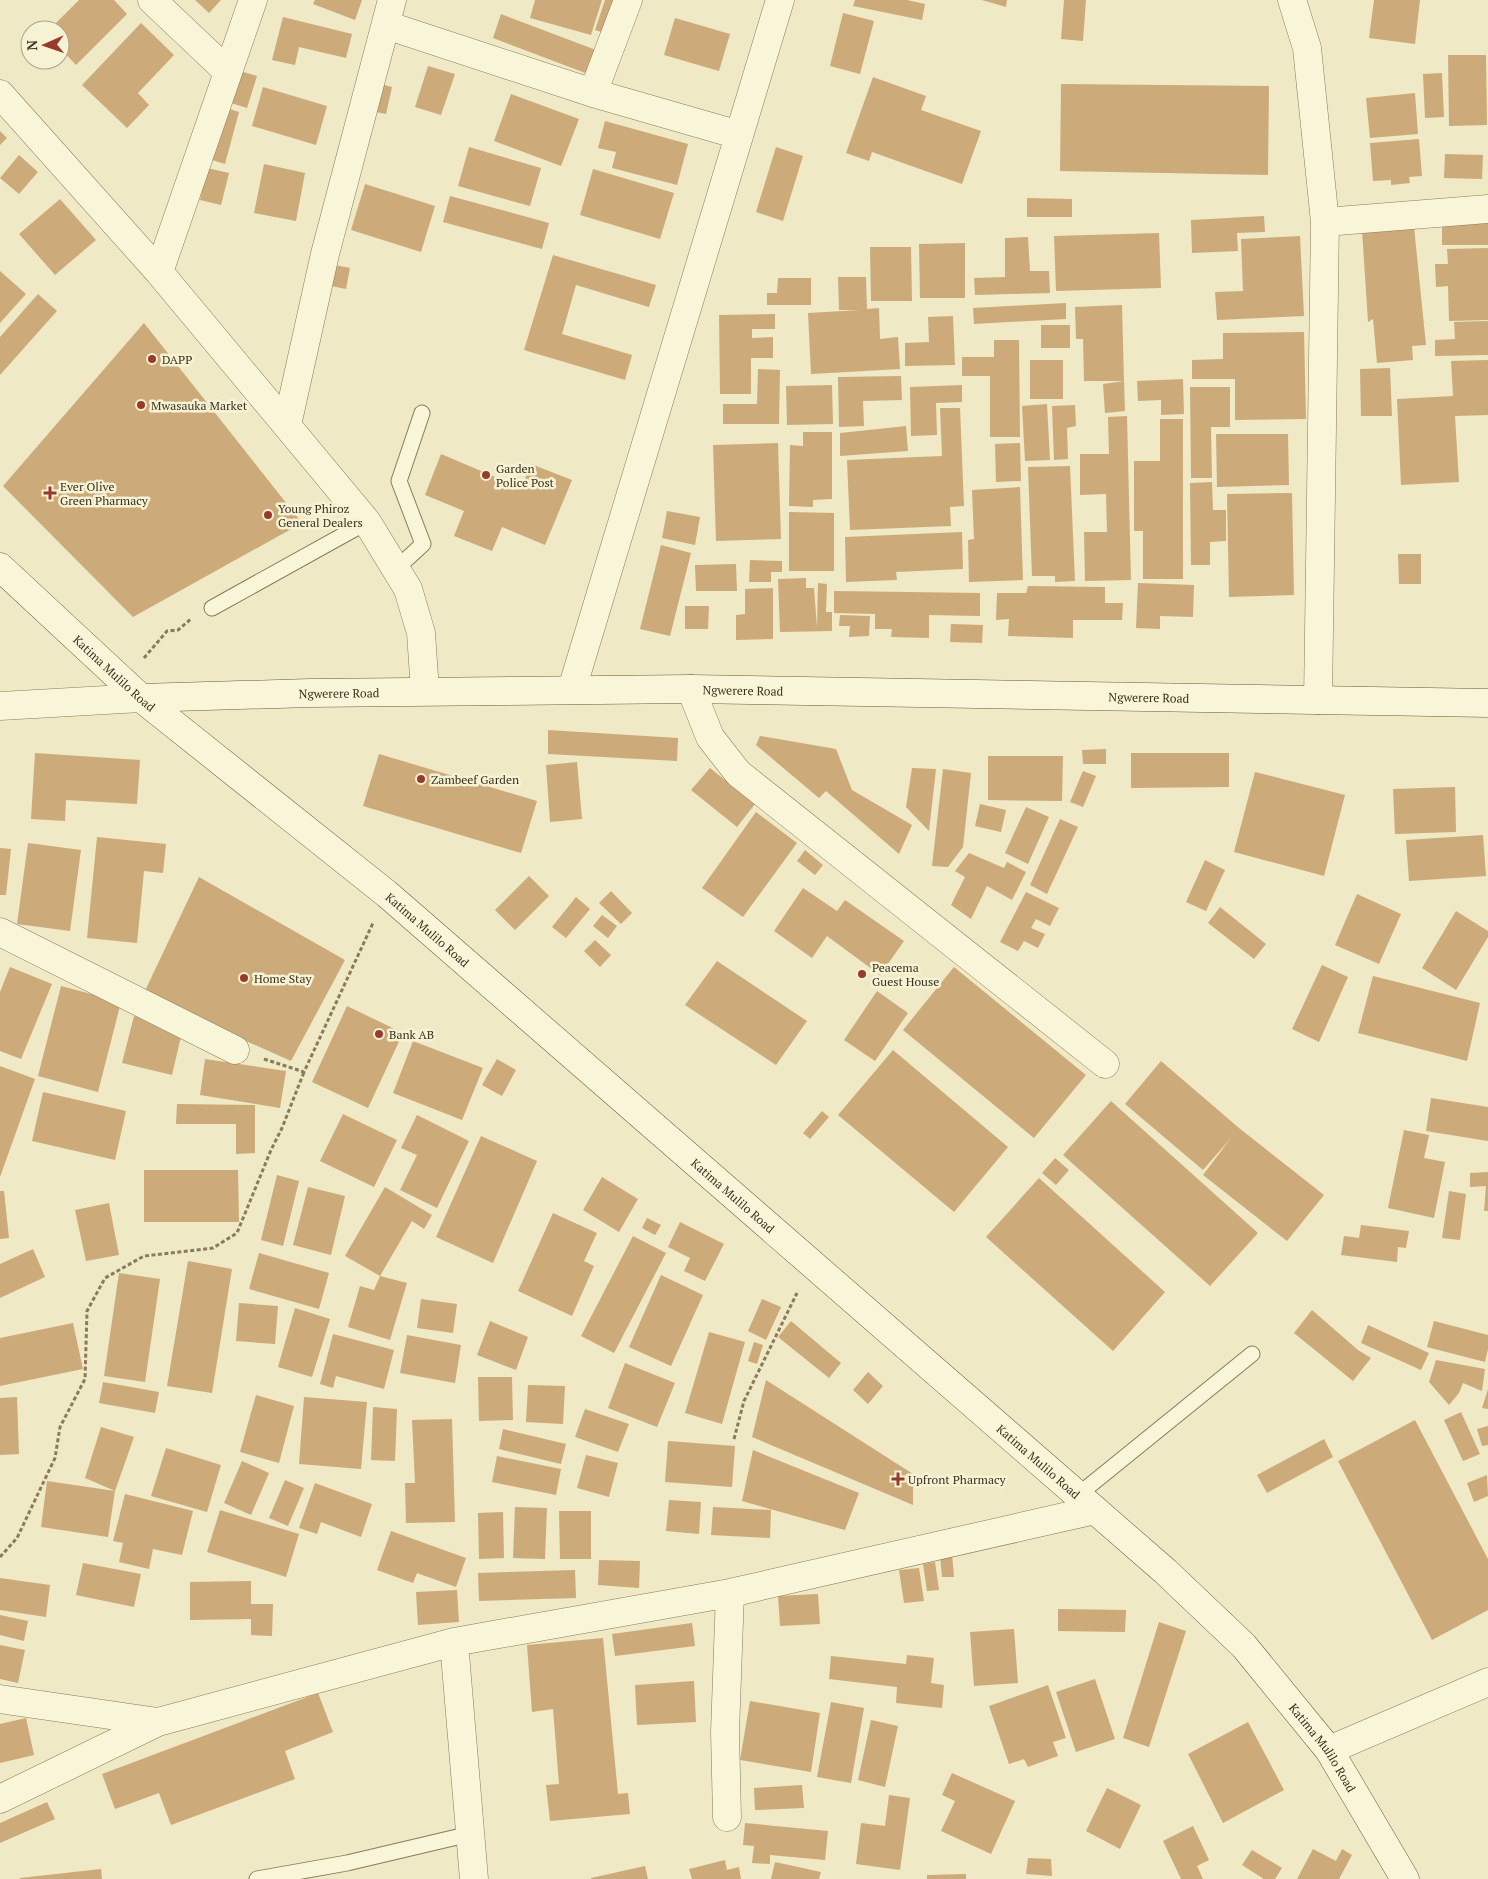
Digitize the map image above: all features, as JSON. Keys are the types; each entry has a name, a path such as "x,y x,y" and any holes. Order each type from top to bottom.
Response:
{"street":[{"path":"152,0 228,72"},
{"path":"159,272 253,0"},
{"path":"594,93 628,0"},
{"path":"572,689 780,0"},
{"path":"1292,0 1307,48 1325,222 1318,700"},
{"path":"287,425 325,254 389,13 594,93 739,135"},
{"path":"0,94 159,272 367,522 408,589 421,633 425,691"},
{"path":"1325,222 1488,209"},
{"name":"Katima Mulilo Road","path":"0,567 140,698 387,894 1166,1570 1244,1646 1329,1750 1405,1879"},
{"name":"Ngwerere Road","path":"0,706 140,698 572,689 691,689 1488,703"},
{"path":"691,689 710,737 738,773 1105,1064"},
{"path":"0,932 235,1050"},
{"path":"0,1799 158,1722 454,1642 730,1593 1087,1503"},
{"path":"727,1817 725,1732 730,1593"},
{"path":"454,1642 474,1879"},
{"path":"1329,1750 1488,1682"},
{"path":"0,1699 158,1722"}],"lane":[{"path":"396,569 422,544 399,480 422,413"},
{"path":"212,608 367,522"},
{"path":"1087,1503 1252,1354"},
{"path":"257,1879 347,1862 470,1834"}],"path":[{"path":"143,660 166,631 178,630 187,622 212,608"},
{"path":"0,1557 17,1538 54,1458 60,1428 85,1379 87,1311 105,1278 144,1256 213,1248 237,1233 304,1072 387,894"},
{"path":"235,1050 304,1072"},
{"path":"734,1438 744,1401 790,1305 814,1264"}],"building":[{"path":"79,0 114,0 127,14 76,65 70,59 70,20 59,20"},
{"path":"195,0 221,0 209,13"},
{"path":"315,0 362,0 355,20 313,4"},
{"path":"535,0 602,0 591,35 530,18"},
{"path":"605,0 622,0 611,35 595,30"},
{"path":"855,0 907,0 925,4 922,20 853,6"},
{"path":"982,0 1007,0 1006,7"},
{"path":"1064,0 1086,0 1083,41 1061,39"},
{"path":"1374,0 1420,0 1415,44 1369,38"},
{"path":"843,13 874,21 860,74 830,66"},
{"path":"501,14 596,50 588,74 493,38"},
{"path":"283,17 352,34 346,58 299,47 295,65 272,60"},
{"path":"675,18 730,34 719,71 664,55"},
{"path":"141,23 174,55 138,93 149,105 127,128 82,85"},
{"path":"1448,55 1486,55 1487,125 1449,126"},
{"path":"428,66 455,74 441,115 415,107"},
{"path":"237,70 257,76 247,108 228,102"},
{"path":"1442,73 1444,117 1425,118 1423,74"},
{"path":"873,77 926,96 921,110 981,131 962,184 872,152 869,161 846,153"},
{"path":"377,83 392,87 386,114 371,111"},
{"path":"1061,84 1269,86 1268,175 1060,171"},
{"path":"263,87 327,106 316,145 252,126"},
{"path":"1415,93 1418,134 1370,138 1366,98"},
{"path":"511,94 579,119 561,166 494,141"},
{"path":"223,107 239,112 225,164 209,159"},
{"path":"605,121 688,144 677,185 612,168 616,152 598,148"},
{"path":"0,131 7,138 0,145"},
{"path":"1419,139 1422,176 1409,177 1410,183 1391,185 1391,180 1373,181 1370,143"},
{"path":"469,147 541,168 530,206 458,186"},
{"path":"776,147 803,156 783,221 756,212"},
{"path":"1445,154 1483,155 1482,179 1444,178"},
{"path":"19,155 38,172 19,194 0,178"},
{"path":"264,164 305,173 296,221 254,213"},
{"path":"207,168 229,173 221,205 200,200"},
{"path":"593,169 674,193 660,239 580,215"},
{"path":"365,184 435,206 421,252 351,230"},
{"path":"450,196 549,223 542,249 443,222"},
{"path":"1027,198 1072,199 1072,217 1027,217"},
{"path":"60,199 96,240 55,275 19,234"},
{"path":"1264,216 1265,232 1237,233 1238,251 1192,253 1191,220"},
{"path":"1442,216 1488,216 1488,245 1442,245"},
{"path":"1414,227 1426,345 1412,346 1413,360 1377,363 1373,319 1368,322 1362,230"},
{"path":"1159,233 1161,288 1056,291 1054,236"},
{"path":"1300,236 1304,316 1217,320 1215,292 1243,291 1241,239"},
{"path":"1028,237 1030,271 1049,271 1050,293 975,295 974,278 1005,277 1005,238"},
{"path":"965,243 965,298 920,298 919,244"},
{"path":"870,247 911,247 912,301 871,301"},
{"path":"1488,248 1488,320 1449,321 1448,286 1436,287 1435,264 1448,264 1447,249"},
{"path":"553,255 656,285 649,307 576,285 562,334 632,355 625,380 524,350"},
{"path":"335,265 350,268 346,289 331,286"},
{"path":"0,271 26,294 0,323"},
{"path":"838,277 866,277 867,309 879,308 880,339 898,337 900,369 811,374 808,313 860,310 839,310"},
{"path":"778,278 811,278 811,305 767,305 767,293 777,293"},
{"path":"38,294 57,311 0,375 0,337"},
{"path":"1066,303 1066,319 974,324 973,308"},
{"path":"1122,305 1124,381 1084,381 1083,339 1076,339 1075,307"},
{"path":"775,314 775,329 752,329 752,338 773,337 773,358 751,358 751,394 720,394 719,315"},
{"path":"953,316 955,365 905,366 905,343 929,342 928,317"},
{"path":"1488,321 1488,355 1435,356 1435,340 1455,339 1454,322"},
{"name":"Mwasauka Market","path":"144,323 302,523 133,617 3,486"},
{"path":"1041,325 1070,325 1070,348 1041,348"},
{"path":"1304,332 1306,419 1235,420 1235,379 1192,379 1192,360 1223,359 1223,333"},
{"path":"994,340 1019,340 1020,437 990,437 990,376 962,376 962,357 994,357"},
{"path":"1030,360 1063,360 1063,399 1030,399"},
{"path":"1488,360 1488,415 1455,416 1459,482 1401,485 1397,399 1453,396 1451,361"},
{"path":"1390,368 1392,416 1361,416 1360,369"},
{"path":"758,369 780,370 779,424 723,424 723,404 757,404"},
{"path":"901,376 902,400 863,401 864,426 839,427 838,377"},
{"path":"1183,379 1184,414 1161,415 1161,400 1138,401 1137,381"},
{"path":"1124,381 1125,411 1105,413 1103,384"},
{"path":"832,385 833,424 787,425 786,386"},
{"path":"962,385 962,402 936,403 937,435 911,436 910,387"},
{"path":"1190,387 1230,387 1230,427 1211,427 1212,478 1191,478"},
{"path":"1047,404 1050,460 1025,461 1022,406"},
{"path":"1075,405 1076,426 1067,428 1068,459 1054,460 1052,406"},
{"path":"940,408 960,408 964,506 950,507 951,526 850,530 847,460 942,456"},
{"path":"1127,416 1131,580 1085,581 1084,532 1107,532 1106,494 1080,495 1080,454 1109,454 1108,417"},
{"path":"1160,419 1183,419 1183,579 1143,579 1143,531 1134,531 1134,461 1160,461"},
{"path":"906,426 908,451 840,456 840,433"},
{"path":"803,432 832,432 832,499 813,500 813,507 789,506 790,445 803,446"},
{"path":"1216,434 1288,434 1289,485 1217,487"},
{"path":"778,443 781,539 716,541 713,445"},
{"path":"1020,443 1021,481 996,482 995,444"},
{"path":"441,454 521,488 531,464 572,480 545,545 502,527 492,551 454,536 464,511 425,495"},
{"path":"1070,466 1075,581 1055,582 1055,576 1032,576 1028,467"},
{"path":"1212,482 1213,510 1226,510 1226,541 1210,542 1210,565 1191,565 1190,483"},
{"path":"1020,487 1023,580 969,582 968,540 974,539 972,490"},
{"path":"1292,493 1294,595 1229,597 1227,494"},
{"path":"667,511 700,517 695,545 662,538"},
{"path":"789,512 834,513 834,571 789,571"},
{"path":"962,532 963,569 896,572 897,580 846,582 845,537"},
{"path":"661,545 691,553 670,636 640,629"},
{"path":"1398,554 1421,554 1421,584 1399,584"},
{"path":"750,560 782,561 782,572 771,572 771,582 749,582"},
{"path":"736,564 737,591 696,591 695,565"},
{"path":"806,578 806,588 814,588 817,627 818,583 827,584 826,612 832,612 832,631 780,632 778,579"},
{"path":"1138,583 1194,585 1193,617 1160,616 1160,629 1136,628"},
{"path":"1028,586 1105,587 1105,603 1123,603 1122,620 1073,620 1073,638 1008,636 1009,619 996,620 997,593 1026,593"},
{"path":"773,588 773,639 736,640 736,615 745,614 745,589"},
{"path":"834,591 980,593 980,616 929,615 929,638 891,637 892,629 875,629 875,614 834,613"},
{"path":"685,606 709,606 708,629 685,629"},
{"path":"840,615 870,616 869,636 849,637 850,626 839,626"},
{"path":"951,624 983,625 982,643 950,642"},
{"path":"548,730 678,738 677,761 548,754"},
{"path":"760,736 836,749 852,790 912,825 899,854 826,791 819,798 756,745"},
{"path":"1106,749 1106,764 1083,764 1082,750"},
{"path":"35,753 140,760 137,804 66,800 65,821 31,819"},
{"path":"1131,753 1229,753 1229,787 1131,788"},
{"path":"379,754 537,801 521,853 363,806"},
{"path":"988,756 1063,756 1062,801 988,800"},
{"path":"577,762 582,819 550,822 546,765"},
{"path":"710,768 755,804 737,827 691,790"},
{"path":"912,768 936,769 929,831 906,807"},
{"path":"943,769 971,773 963,847 948,867 932,866"},
{"path":"1083,771 1096,776 1083,807 1070,802"},
{"path":"1255,772 1345,795 1324,876 1234,852"},
{"path":"1455,787 1456,832 1395,834 1393,789"},
{"path":"980,804 1006,810 1001,832 975,826"},
{"path":"1026,807 1049,817 1028,864 1005,853"},
{"path":"756,812 797,843 743,917 702,888"},
{"path":"1060,819 1078,827 1047,894 1030,885"},
{"path":"1483,835 1486,876 1409,881 1406,840"},
{"path":"97,837 166,844 163,873 144,871 137,943 87,938"},
{"path":"28,843 81,850 70,931 17,924"},
{"path":"0,848 11,849 6,895 0,895"},
{"path":"805,850 823,865 815,875 797,861"},
{"path":"969,853 1004,868 1007,862 1026,872 1012,900 987,886 971,919 951,905 965,877 955,871"},
{"path":"1205,860 1225,870 1206,911 1186,902"},
{"path":"529,876 549,896 515,930 495,910"},
{"name":"Home Stay","path":"199,877 345,960 291,1061 143,995"},
{"path":"803,888 837,911 845,900 904,941 880,975 827,936 812,958 774,931"},
{"path":"611,891 632,913 621,924 599,903"},
{"path":"1026,892 1059,908 1050,926 1036,919 1031,928 1045,934 1038,948 1024,941 1018,951 1000,942"},
{"path":"1357,894 1401,914 1379,964 1335,945"},
{"path":"576,897 590,909 566,938 552,927"},
{"path":"1220,907 1266,944 1254,959 1208,923"},
{"path":"1456,911 1488,931 1488,937 1456,990 1422,968"},
{"path":"602,915 617,926 608,938 593,926"},
{"path":"595,940 611,955 600,967 584,951"},
{"path":"717,961 807,1021 776,1065 685,1005"},
{"path":"1322,965 1348,977 1319,1042 1292,1029"},
{"path":"10,967 52,984 21,1059 0,1051 0,992"},
{"path":"954,967 1086,1075 1034,1138 903,1030"},
{"path":"1373,976 1480,1003 1467,1061 1358,1033"},
{"path":"61,986 121,1002 98,1092 38,1076"},
{"path":"877,991 908,1013 875,1061 844,1040"},
{"path":"347,1006 403,1033 368,1108 312,1082"},
{"path":"134,1016 183,1028 172,1075 122,1063"},
{"path":"413,1041 483,1068 462,1120 393,1093"},
{"path":"893,1050 1008,1147 954,1212 838,1115"},
{"path":"205,1059 286,1071 280,1108 200,1095"},
{"path":"497,1059 516,1070 502,1096 482,1085"},
{"path":"1161,1061 1239,1128 1324,1195 1287,1241 1203,1175 1231,1138 1203,1170 1125,1104"},
{"path":"0,1066 35,1079 0,1177"},
{"path":"43,1092 126,1111 115,1160 32,1141"},
{"path":"1431,1098 1488,1107 1488,1141 1426,1131"},
{"path":"1111,1101 1258,1233 1210,1286 1063,1155"},
{"path":"177,1104 255,1105 255,1153 236,1154 236,1124 176,1124"},
{"path":"822,1111 829,1117 810,1139 803,1133"},
{"path":"343,1114 397,1140 374,1187 320,1161"},
{"path":"417,1115 469,1141 437,1208 400,1190 417,1155 401,1148"},
{"path":"1404,1130 1429,1135 1424,1158 1445,1162 1434,1218 1388,1208"},
{"path":"481,1136 537,1161 493,1263 436,1237"},
{"path":"1055,1158 1069,1170 1056,1185 1042,1173"},
{"path":"144,1170 238,1170 239,1222 144,1222"},
{"path":"1488,1172 1488,1211 1484,1211 1486,1186 1470,1187 1470,1173"},
{"path":"277,1175 299,1181 283,1246 261,1240"},
{"path":"602,1177 638,1199 619,1232 583,1210"},
{"path":"1039,1178 1165,1292 1113,1351 986,1237"},
{"path":"308,1187 345,1196 331,1255 293,1245"},
{"path":"385,1187 432,1215 424,1229 412,1221 380,1276 345,1256"},
{"path":"0,1191 4,1191 9,1238 0,1239"},
{"path":"1449,1191 1466,1194 1460,1240 1442,1238"},
{"path":"109,1203 119,1255 86,1261 75,1210"},
{"path":"553,1213 597,1233 584,1261 594,1266 572,1316 518,1291"},
{"path":"647,1218 661,1225 655,1235 642,1228"},
{"path":"680,1222 724,1244 705,1281 684,1271 690,1258 668,1247"},
{"path":"1361,1225 1409,1231 1406,1248 1398,1247 1397,1262 1341,1255 1344,1236 1359,1238"},
{"path":"633,1236 666,1253 614,1353 581,1336"},
{"path":"33,1249 45,1277 0,1298 0,1264"},
{"path":"259,1253 329,1273 319,1309 249,1289"},
{"path":"188,1261 232,1269 212,1393 167,1386"},
{"path":"119,1273 160,1279 145,1382 104,1376"},
{"path":"661,1275 703,1295 671,1366 629,1347"},
{"path":"380,1276 407,1283 390,1340 348,1327 360,1286 374,1290"},
{"path":"421,1299 457,1304 453,1333 417,1328"},
{"path":"762,1299 781,1307 766,1340 748,1331"},
{"path":"239,1303 278,1306 275,1344 236,1341"},
{"path":"295,1308 330,1319 312,1377 278,1367"},
{"path":"1312,1310 1358,1350 1371,1358 1353,1381 1294,1333"},
{"path":"490,1321 528,1337 516,1370 477,1355"},
{"path":"791,1321 841,1363 829,1378 778,1337"},
{"path":"1434,1321 1488,1335 1488,1349 1485,1362 1427,1347"},
{"path":"73,1323 83,1369 0,1386 0,1338"},
{"path":"1368,1325 1429,1353 1421,1370 1361,1343"},
{"path":"709,1332 745,1342 722,1424 685,1413"},
{"path":"333,1334 394,1350 384,1389 336,1376 333,1388 320,1384"},
{"path":"407,1335 461,1345 455,1383 400,1373"},
{"path":"754,1342 763,1345 757,1364 748,1361"},
{"path":"1436,1360 1485,1369 1482,1391 1463,1383 1459,1393 1449,1405 1429,1382"},
{"path":"625,1363 675,1383 657,1427 608,1408"},
{"path":"868,1372 883,1386 868,1404 853,1390"},
{"path":"478,1377 512,1377 513,1420 479,1421"},
{"path":"766,1380 913,1474 913,1505 752,1437"},
{"path":"103,1382 159,1392 155,1413 99,1403"},
{"path":"528,1385 565,1386 563,1424 526,1422"},
{"path":"1488,1389 1488,1409 1482,1408"},
{"path":"256,1395 294,1406 279,1463 240,1452"},
{"path":"17,1397 19,1454 0,1455 0,1398"},
{"path":"304,1397 367,1402 361,1469 299,1464"},
{"path":"373,1407 397,1409 395,1461 371,1460"},
{"path":"585,1409 629,1424 618,1452 575,1437"},
{"path":"1461,1412 1480,1454 1463,1461 1444,1420"},
{"path":"452,1419 455,1522 406,1523 405,1483 415,1483 412,1420"},
{"path":"1415,1420 1488,1559 1488,1610 1432,1640 1338,1461"},
{"path":"1488,1426 1488,1445 1482,1446 1477,1429"},
{"path":"101,1427 134,1437 115,1491 85,1478"},
{"path":"503,1429 566,1444 561,1464 499,1449"},
{"path":"1324,1439 1333,1457 1267,1493 1257,1475"},
{"path":"668,1441 735,1446 732,1487 665,1482"},
{"path":"166,1448 221,1465 207,1512 151,1496"},
{"path":"753,1450 859,1493 845,1530 742,1501"},
{"path":"586,1455 618,1463 609,1497 577,1488"},
{"path":"497,1456 561,1469 556,1495 492,1482"},
{"path":"242,1461 269,1473 251,1515 224,1503"},
{"path":"1487,1475 1488,1496 1474,1502 1467,1483"},
{"path":"285,1480 304,1488 288,1526 269,1518"},
{"path":"47,1481 115,1491 108,1537 41,1527"},
{"path":"315,1483 372,1504 361,1537 321,1522 317,1534 299,1528"},
{"path":"125,1494 193,1511 182,1555 153,1549 149,1569 119,1562 123,1543 113,1541"},
{"path":"669,1500 701,1502 699,1534 666,1531"},
{"path":"515,1507 547,1508 545,1559 513,1558"},
{"path":"713,1507 771,1510 770,1538 711,1535"},
{"path":"220,1510 299,1534 286,1577 207,1552"},
{"path":"559,1511 591,1511 591,1559 560,1559"},
{"path":"503,1512 504,1558 479,1559 478,1513"},
{"path":"391,1531 466,1558 456,1587 417,1573 413,1583 377,1570"},
{"path":"952,1554 954,1577 942,1577 940,1555"},
{"path":"599,1560 640,1561 639,1588 598,1585"},
{"path":"935,1562 939,1590 927,1591 923,1564"},
{"path":"83,1563 141,1574 134,1607 76,1595"},
{"path":"919,1568 924,1601 904,1603 899,1570"},
{"path":"575,1570 576,1598 479,1601 478,1573"},
{"path":"0,1578 50,1585 46,1617 0,1610"},
{"path":"251,1581 251,1604 273,1604 272,1636 251,1635 251,1619 190,1620 190,1582"},
{"path":"457,1590 459,1622 418,1625 416,1592"},
{"path":"818,1594 820,1624 780,1626 778,1596"},
{"path":"1058,1609 1126,1610 1125,1632 1058,1631"},
{"path":"0,1615 28,1621 24,1641 0,1635"},
{"path":"1159,1622 1186,1631 1149,1747 1123,1738"},
{"path":"692,1623 695,1646 615,1656 612,1634"},
{"path":"1014,1629 1018,1683 974,1686 970,1632"},
{"path":"603,1638 618,1794 628,1793 630,1814 550,1821 546,1785 559,1784 553,1709 532,1712 527,1645"},
{"path":"0,1645 25,1650 18,1683 0,1679"},
{"path":"907,1655 934,1658 931,1683 944,1685 942,1708 896,1703 897,1687 829,1679 831,1656 906,1664"},
{"path":"1095,1679 1115,1739 1076,1752 1056,1692"},
{"path":"694,1681 696,1722 637,1725 635,1685"},
{"path":"1048,1685 1066,1738 1053,1742 1058,1756 1028,1767 1024,1759 1009,1764 989,1706"},
{"path":"318,1693 333,1732 285,1751 295,1779 171,1825 159,1793 115,1809 102,1774"},
{"path":"750,1701 820,1713 811,1772 740,1760"},
{"path":"831,1702 864,1708 851,1783 817,1777"},
{"path":"26,1718 34,1755 0,1763 0,1724"},
{"path":"871,1720 898,1726 885,1787 858,1780"},
{"path":"1248,1722 1284,1790 1223,1823 1188,1754"},
{"path":"952,1773 1015,1801 991,1854 941,1831 955,1801 942,1795"},
{"path":"802,1785 804,1808 755,1810 754,1788"},
{"path":"1107,1788 1141,1805 1120,1849 1086,1831"},
{"path":"889,1795 910,1798 900,1870 856,1864 861,1823 885,1826"},
{"path":"47,1802 55,1819 0,1843 0,1823"},
{"path":"745,1823 828,1831 825,1860 770,1855 770,1864 752,1863 754,1846 743,1845"},
{"path":"1193,1826 1209,1860 1197,1866 1203,1879 1181,1879 1163,1841"},
{"path":"1313,1849 1336,1861 1342,1849 1352,1855 1339,1879 1297,1879"},
{"path":"1252,1850 1282,1868 1275,1879 1264,1879 1242,1865"},
{"path":"1028,1858 1051,1859 1052,1876 1026,1874"},
{"path":"725,1860 727,1870 739,1867 741,1879 692,1879 689,1869"},
{"path":"775,1862 821,1872 819,1879 771,1879"},
{"path":"645,1866 648,1879 591,1879 591,1878"},
{"path":"101,1869 102,1879 20,1879 20,1878"},
{"path":"966,1874 966,1879 927,1879 927,1875"}],"place":[{"name":"DAPP","path":"152,359"},
{"name":"Mwasauka Market","path":"141,405"},
{"name":"Garden Police Post","path":"486,475"},
{"name":"Ever Olive Green Pharmacy","path":"50,493"},
{"name":"Young Phiroz General Dealers","path":"268,515"},
{"name":"Zambeef Garden","path":"421,779"},
{"name":"Peacema Guest House","path":"862,974"},
{"name":"Home Stay","path":"244,978"},
{"name":"Bank AB","path":"379,1034"},
{"name":"Upfront Pharmacy","path":"898,1479"}]}
